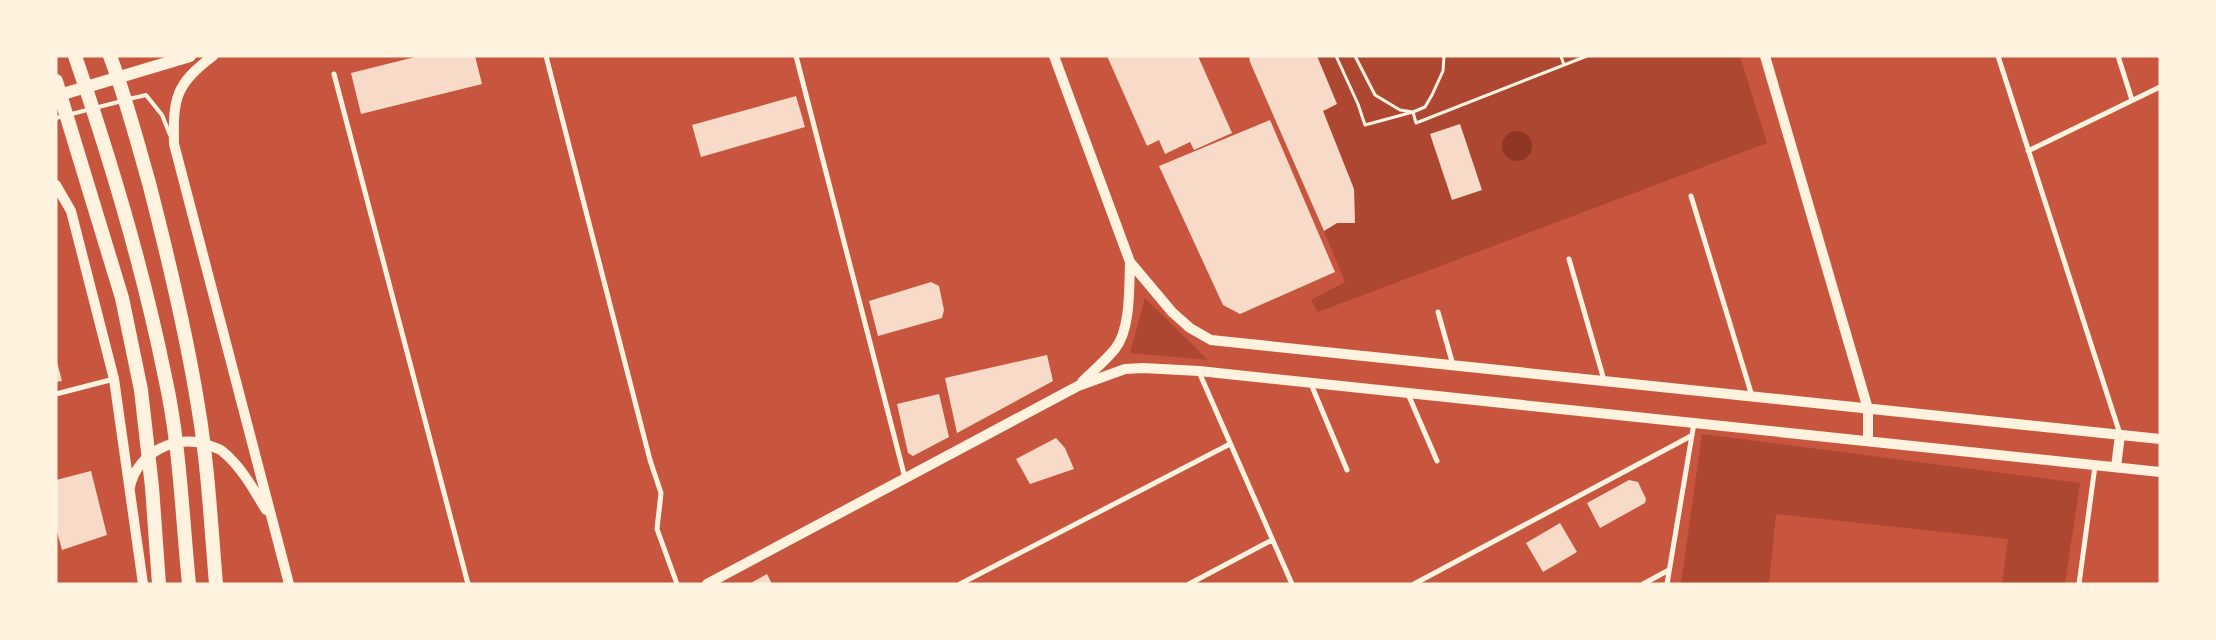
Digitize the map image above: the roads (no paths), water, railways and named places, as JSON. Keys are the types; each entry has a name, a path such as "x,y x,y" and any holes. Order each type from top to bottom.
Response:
{"highway":[{"path":"75,56 104,139 135,249 166,377 190,584"},
{"path":"110,56 128,106 168,256 183,325 199,406 207,470 216,584"},
{"path":"56,81 122,298 141,390 152,487 159,584"}],"main road":[{"path":"56,96 190,56"},
{"path":"214,56 201,65 185,81 176,96 174,144 289,584"},
{"path":"1054,56 1130,262 1172,312 1190,328 1211,340 2160,439"},
{"path":"1765,56 1868,408 1868,441"},
{"path":"56,185 71,211 114,379 143,584"},
{"path":"1078,386 1116,348 1123,335 1127,311 1130,262"},
{"path":"707,584 1078,386 1125,369 1143,368 1198,372 1311,383 2160,472"},
{"path":"2116,467 2120,435"},
{"path":"129,493 136,469 154,452 174,442 197,441 222,450 245,477 272,520"}],"street":[{"path":"546,56 650,460 661,493 657,529 676,584"},
{"path":"796,56 905,478"},
{"path":"1998,56 2120,435"},
{"path":"2118,56 2132,100"},
{"path":"334,74 468,584"},
{"path":"2028,151 2160,86"},
{"path":"1691,196 1752,396"},
{"path":"1568,259 1604,381"},
{"path":"1438,312 1453,365"},
{"path":"1198,372 1292,584"},
{"path":"56,394 114,379"},
{"path":"1311,383 1347,470"},
{"path":"1408,394 1437,461"},
{"path":"1668,584 1694,423"},
{"path":"1414,584 1692,436"},
{"path":"960,584 1230,444"},
{"path":"2079,584 2096,465"},
{"path":"1189,584 1272,540"},
{"path":"1643,584 1670,570"}],"lane":[{"path":"56,118 146,95 162,115 174,144"}]}
